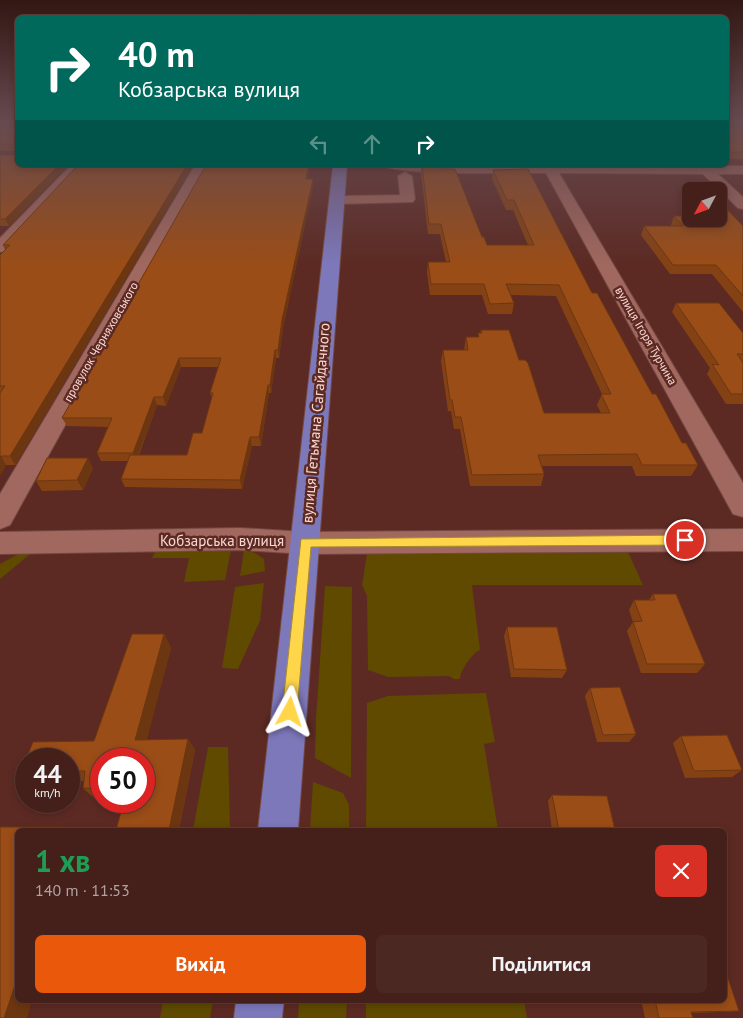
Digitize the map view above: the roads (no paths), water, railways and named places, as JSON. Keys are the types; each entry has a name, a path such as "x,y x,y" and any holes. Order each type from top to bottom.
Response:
{"main road":[{"name":"вулиця Гетьмана Сагайдачного","path":"278,828 340,170"},
{"path":"258,1018 260,1003"}],"street":[{"path":"0,246 74,170"},
{"name":"провулок Черняховського","path":"0,518 199,170"},
{"name":"вулиця Ігоря Турчина","path":"550,170 743,507"},
{"path":"706,170 743,205"},
{"path":"337,200 408,199 405,176"},
{"name":"Кобзарська вулиця","path":"0,543 240,539 305,543 743,540"}]}
